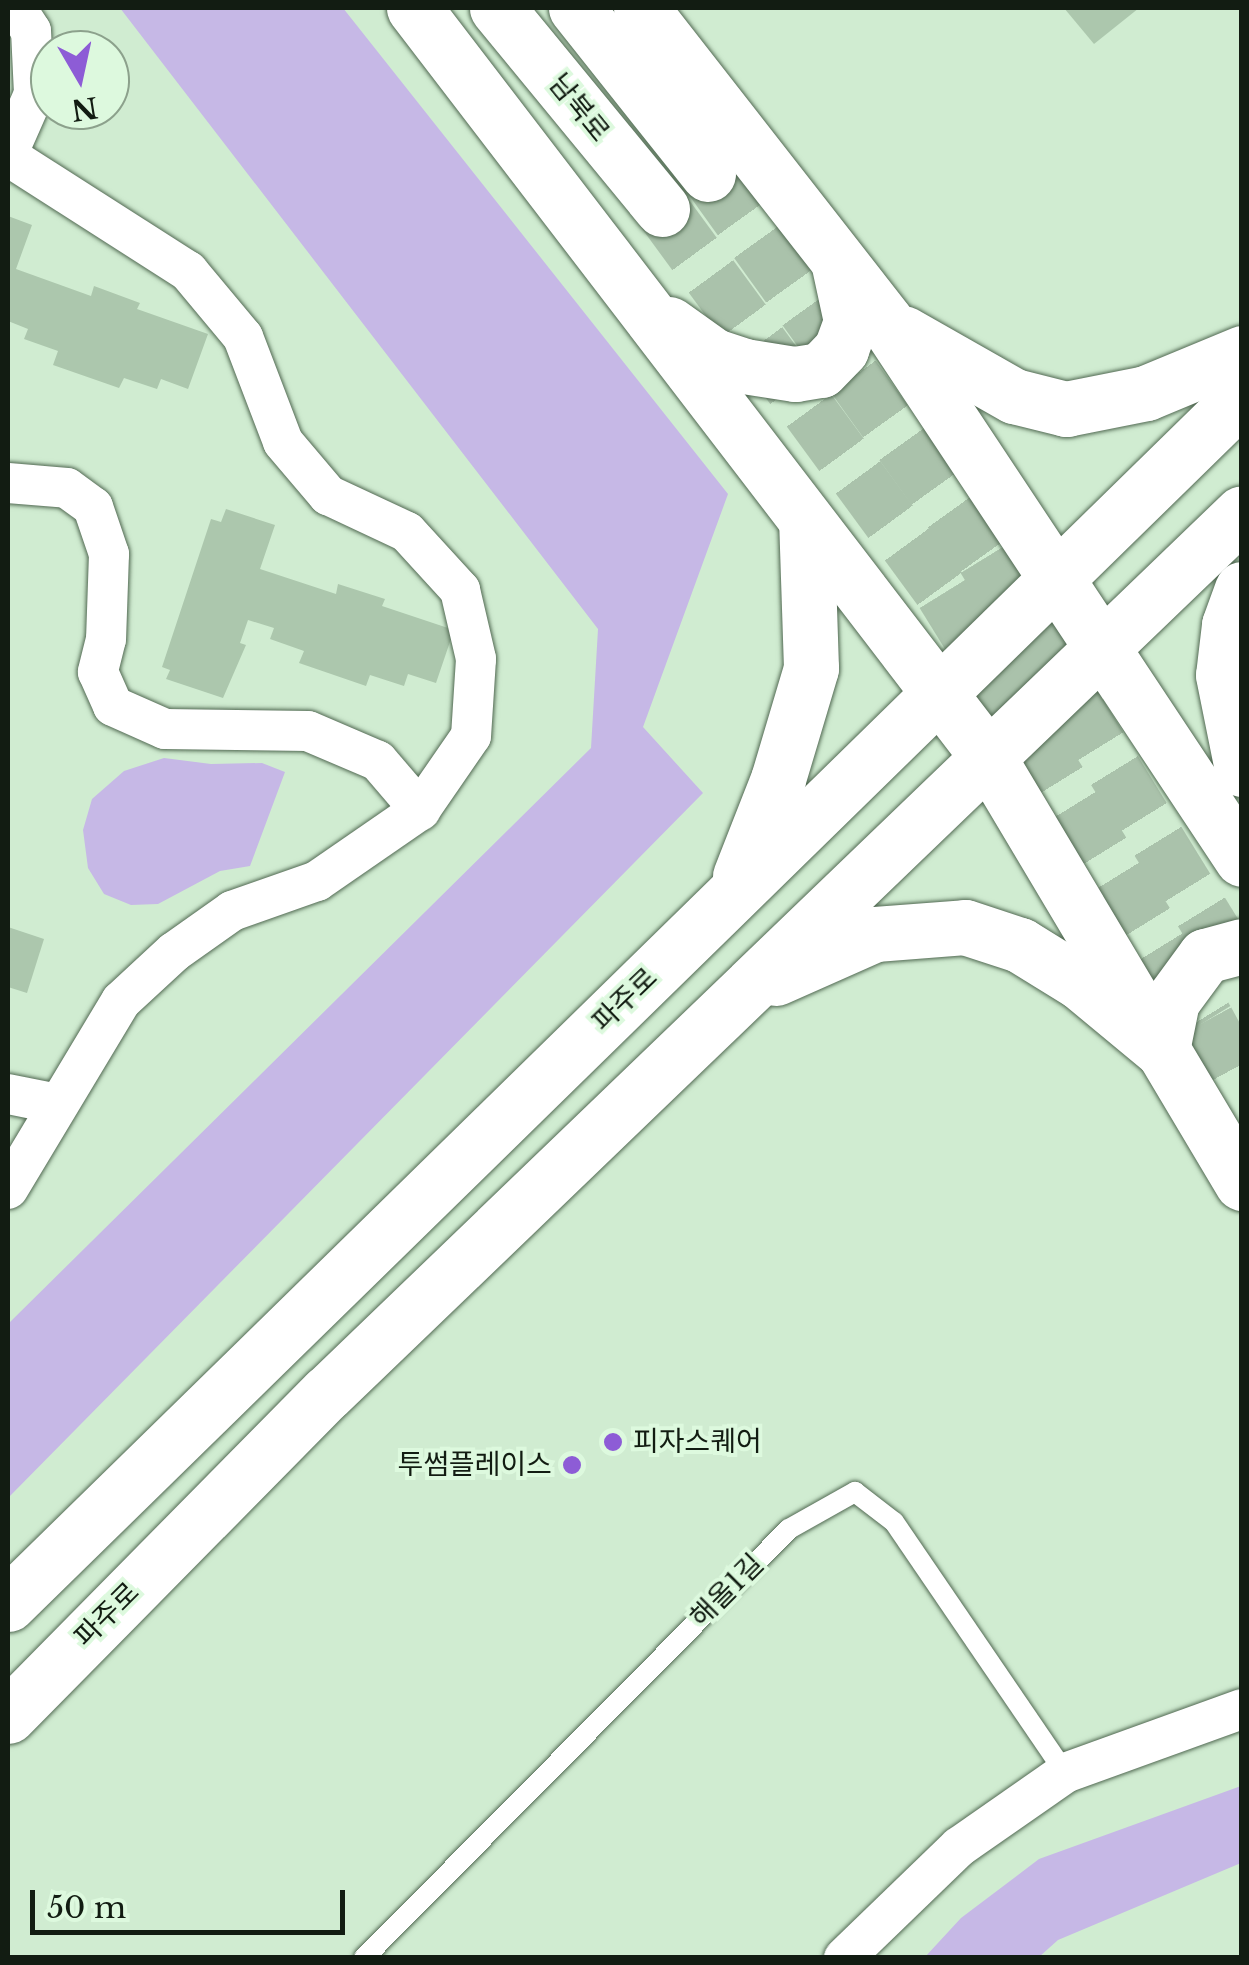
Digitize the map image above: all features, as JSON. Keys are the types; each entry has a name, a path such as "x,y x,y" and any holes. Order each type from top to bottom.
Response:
{"main road":[{"path":"414,8 988,757 1242,1183"},
{"name":"남북로","path":"496,8 662,210"},
{"path":"576,8 708,174"},
{"path":"641,8 886,322 1242,860"},
{"path":"642,305 714,356 795,374 821,370 841,349 850,321 837,255"},
{"path":"886,322 958,368 1014,396 1066,409 1146,392 1242,352"},
{"name":"파주로","path":"8,1604 1242,397"},
{"name":"파주로","path":"8,1716 327,1393 1242,513"},
{"path":"733,894 778,780 810,668 806,521"},
{"path":"1242,589 1229,625 1223,675 1242,769"},
{"path":"741,994 875,934 964,927 1020,945 1080,982 1162,1050"},
{"path":"1162,1050 1172,1002 1205,956 1242,946"}],"street":[{"path":"8,1189 121,1001 174,952 232,911 317,881 420,810 471,736 476,660 460,590 407,532 328,495 283,442 243,337 188,271 8,154 34,94 31,31 16,8"},
{"path":"8,483 68,488 94,507 109,554 106,639 98,672 112,706 165,729 308,731 378,761 420,810"},
{"path":"8,1094 57,1104"},
{"path":"844,1958 959,1847 1065,1773 1242,1708"}],"lane":[{"name":"해올1길","path":"364,1958 789,1529 855,1492 894,1522 1065,1773"}],"shaded area":[{"path":"120,8 343,8 728,494 643,727 703,793 8,1498 8,1324 591,748 598,629"},
{"path":"164,758 211,764 262,763 285,772 250,866 220,871 158,904 131,905 104,894 88,868 83,830 92,799 124,771"},
{"path":"1241,1786 1241,1863 1058,1940 1039,1957 925,1957 961,1918 1039,1859"}],"building":[{"path":"1064,8 1139,8 1094,44"},
{"path":"8,216 32,225 16,269 91,296 94,286 140,303 137,309 208,334 188,389 161,379 157,389 124,378 119,388 53,365 58,351 24,339 28,329 8,321"},
{"path":"226,509 275,525 260,569 336,594 338,584 385,599 382,606 454,630 436,683 408,674 404,686 370,675 366,686 299,663 304,651 270,639 274,628 248,620 240,643 246,645 223,698 166,679 170,670 162,667 211,519 221,522"},
{"path":"8,927 44,939 27,993 8,987"}],"tunnel":[{"path":"708,174 984,558 1242,977"},
{"path":"662,209 943,593 1207,1020 1242,1084"}],"place":[{"name":"피자스퀘어","path":"613,1442"},
{"name":"투썸플레이스","path":"572,1465"}]}
